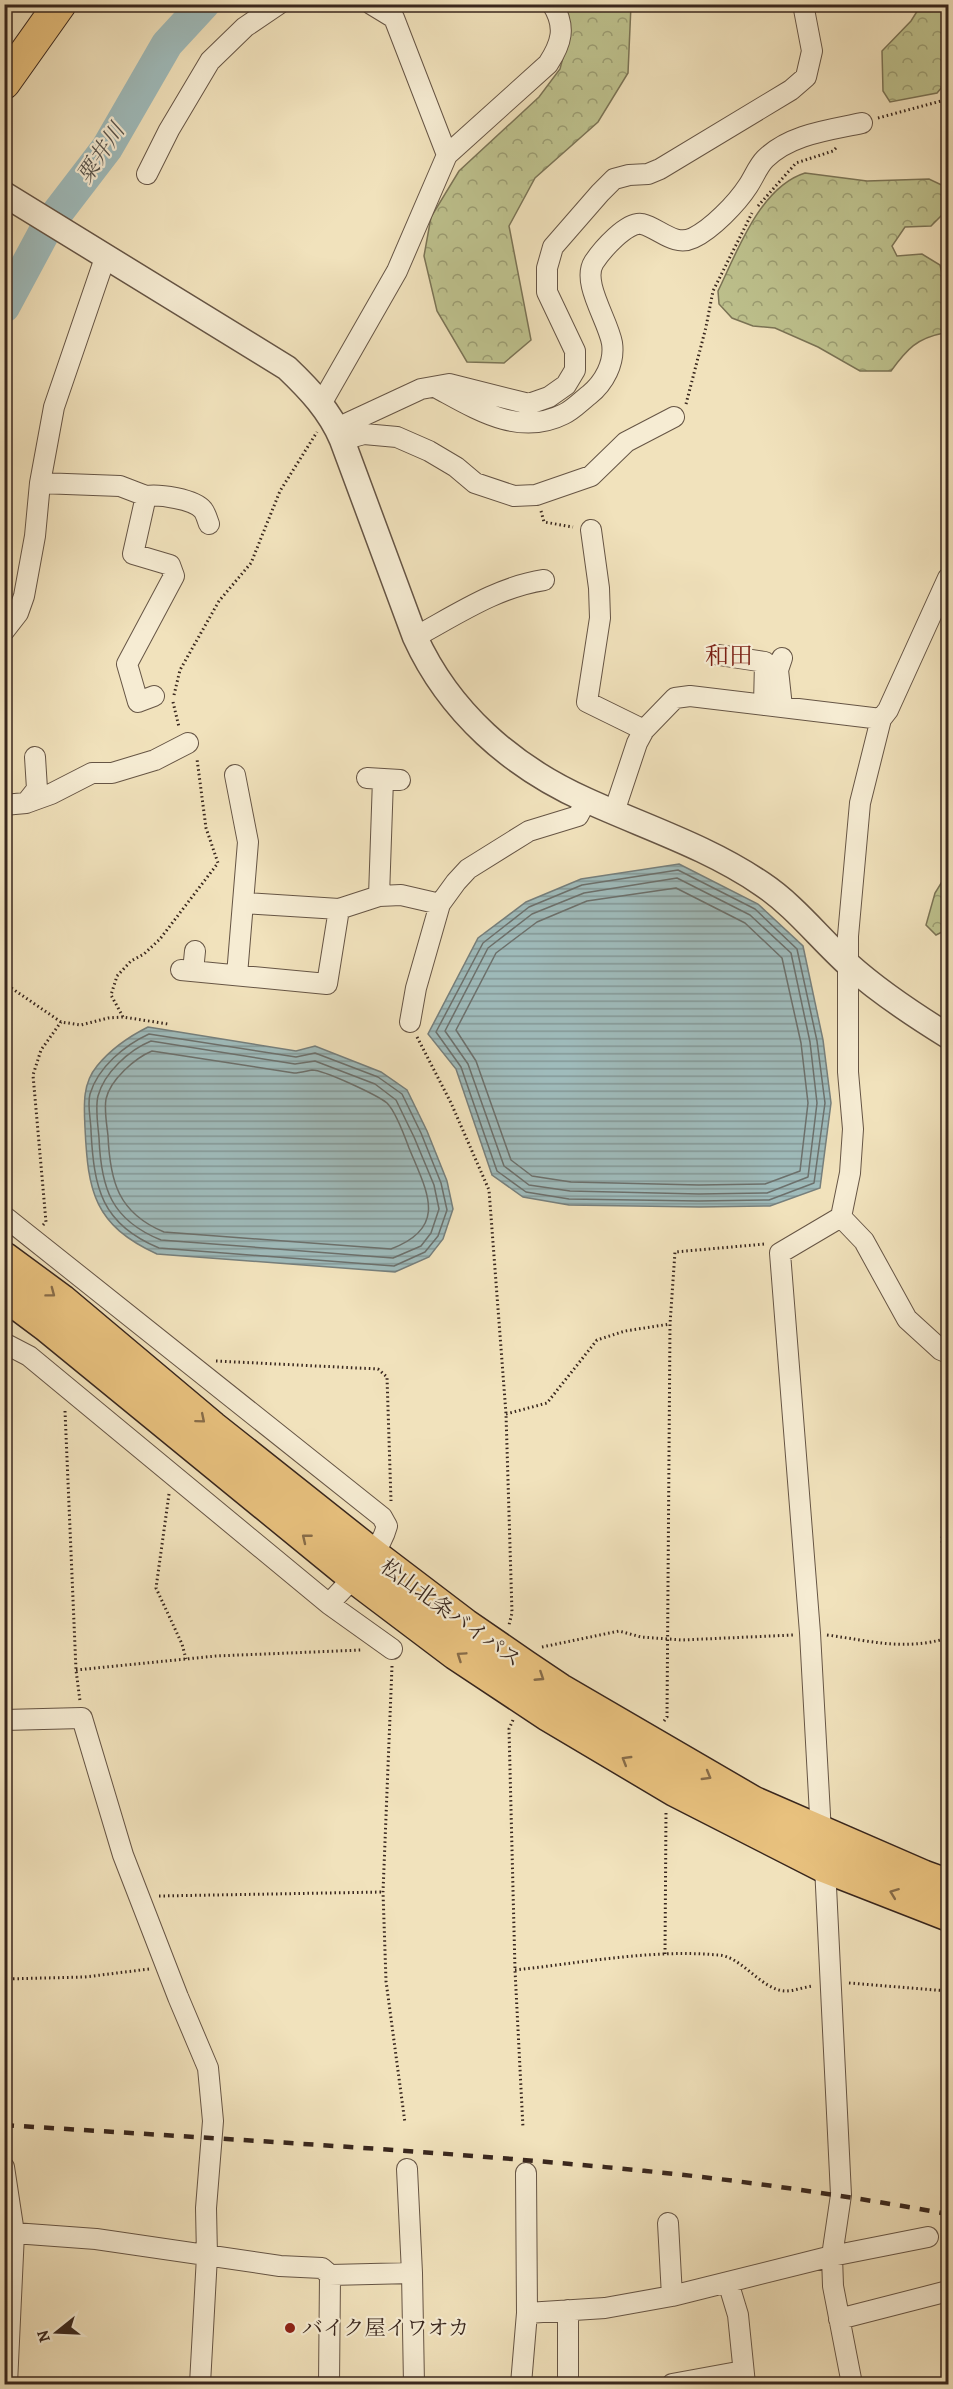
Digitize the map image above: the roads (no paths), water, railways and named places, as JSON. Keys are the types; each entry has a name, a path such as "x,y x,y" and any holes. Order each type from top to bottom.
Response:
{"highway":[{"name":"松山北条バイパス","path":"4,1258 61,1301 212,1428 494,1646 524,1682 676,1790 825,1866 948,1914"},
{"name":"松山北条バイパス","path":"4,1293 371,1552 456,1653 524,1682 653,1745 753,1803 948,1886"}],"main road":[{"path":"4,83 60,4"}],"street":[{"path":"147,174 169,130 210,62 245,27 279,4"},
{"path":"371,4 394,18 447,155"},
{"path":"333,423 447,155 548,64 559,47 562,29 552,4"},
{"path":"333,423 421,389 449,384 529,404 549,397 566,385 574,370 575,351 548,292 546,268 553,247 614,179 648,174 660,169 791,90 806,77 812,51 803,4"},
{"path":"434,387 496,418 525,424 547,421 565,414 597,388 608,371 612,345 605,319 590,284 589,271 623,230 642,224 679,241 692,239 733,207 765,160 783,146 805,136 862,123"},
{"path":"4,194 287,368 333,423 427,663 477,728 508,755 586,801 705,851 765,885 849,965 882,992 948,1036"},
{"path":"4,631 18,613 24,596 35,536 40,483 54,407 106,255"},
{"path":"333,423 364,434 397,437 429,451 456,467 475,483 514,496 536,495 591,476 626,442 674,417"},
{"path":"40,483 120,486 146,496 157,494 196,504 204,511 209,524"},
{"path":"146,496 133,554 170,566 174,576 127,664 138,702 154,696"},
{"path":"591,530 599,588 600,618 587,702 644,730"},
{"path":"852,2385 833,2286 832,2256 841,2195 825,1866 821,1833 810,1633 780,1253 840,1216 850,1173 853,1129 848,1072 848,936 860,803 881,719 888,710 948,578"},
{"path":"415,637 504,590 544,580"},
{"path":"719,655 765,662 773,706"},
{"path":"773,706 782,658"},
{"path":"614,812 637,743 644,730 675,698 690,696 881,719"},
{"path":"4,805 26,803 51,795 92,773 112,772 155,760 188,742"},
{"path":"26,803 37,789 35,757"},
{"path":"379,896 383,779"},
{"path":"237,975 248,842 242,784"},
{"path":"410,1022 416,987 440,904 468,868 530,831 578,816 586,801"},
{"path":"244,903 339,909 379,896 401,895 440,904"},
{"path":"195,951 187,970 327,984 339,909"},
{"path":"4,1216 382,1517 371,1552 329,1604"},
{"path":"840,1216 864,1241 907,1319 941,1350 948,1353"},
{"path":"4,1343 29,1356 66,1389 329,1604 392,1649"},
{"path":"4,1720 82,1718 123,1855 208,2068 213,2121 206,2208 207,2256 200,2385"},
{"path":"4,2167 14,2233 7,2385"},
{"path":"407,2169 414,2385"},
{"path":"520,2385 527,2313 526,2173"},
{"path":"668,2223 672,2296"},
{"path":"14,2233 96,2239 280,2266 322,2268 330,2275 412,2272"},
{"path":"527,2313 604,2308 672,2296 832,2256 928,2237"},
{"path":"329,2385 330,2275"},
{"path":"678,2384 744,2378 738,2315 728,2282"},
{"path":"839,2319 948,2291"},
{"path":"568,2310 568,2385"}],"water":[{"path":"679,864 758,904 803,946 823,1040 831,1103 820,1188 770,1206 569,1205 523,1197 492,1175 456,1069 428,1034 478,938 526,902 581,879"},
{"path":"148,1027 296,1051 315,1046 381,1072 407,1090 427,1131 447,1181 453,1209 443,1239 429,1257 395,1272 157,1254 136,1243 107,1218 92,1188 86,1151 84,1103 86,1088 97,1066 121,1044"}],"waterway":[{"name":"粟井川","path":"4,307 48,225 107,148 167,44 204,4"}],"railway":[{"path":"4,2125 406,2151 646,2171 722,2179 948,2214"}],"place":[{"name":"バイク屋イワオカ","path":"290,2328"}],"district":[{"name":"和田","path":"729,656"}]}
